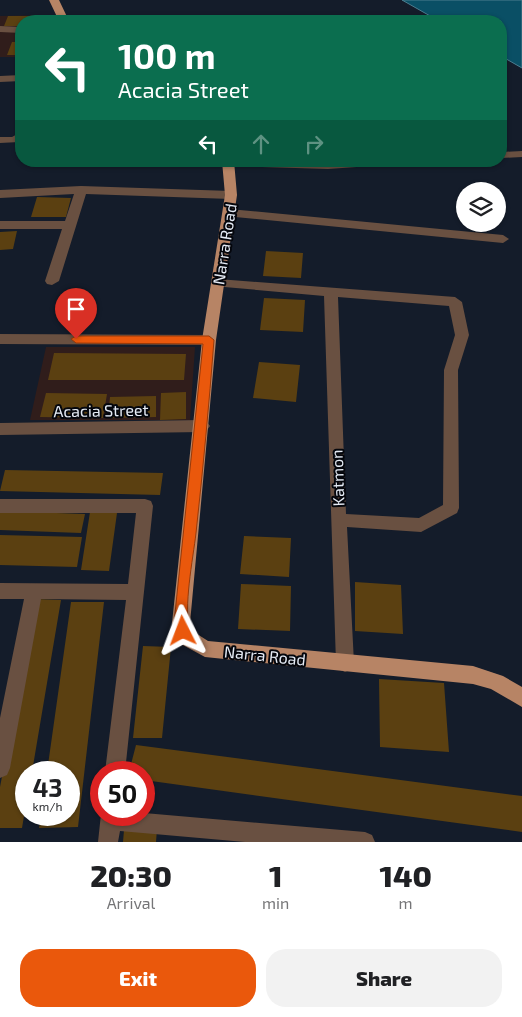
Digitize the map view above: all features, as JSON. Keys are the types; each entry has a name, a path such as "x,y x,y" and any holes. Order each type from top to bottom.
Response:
{"main road":[{"path":"54,0 61,15"},
{"name":"Narra Road","path":"228,167 231,194 209,340 202,426 184,581 181,623 183,631 192,642 205,649 473,674 496,682 522,698"}],"street":[{"path":"0,30 15,30"},
{"path":"0,79 15,78"},
{"path":"0,140 15,139"},
{"path":"507,155 522,154"},
{"path":"0,194 81,190 231,194"},
{"path":"52,280 81,190"},
{"path":"229,213 503,239"},
{"path":"0,225 70,225"},
{"path":"218,283 331,294 455,302 462,335 451,370 451,508 421,525 338,520"},
{"name":"Katmon","path":"331,294 338,520 345,663"},
{"path":"0,339 209,340"},
{"name":"Acacia Street","path":"0,430 202,426"},
{"path":"0,506 144,506 116,761"},
{"path":"0,591 135,592"},
{"path":"0,768 34,591"},
{"path":"155,824 242,837 364,842"},
{"path":"108,842 109,826"}],"shaded area":[{"path":"0,16 15,16 15,57 0,57"},
{"path":"46,347 195,347 190,420 30,420"}],"water":[{"path":"402,0 522,0 522,68 507,59 507,15 428,15"}],"building":[{"path":"8,16 15,16 15,26 4,26"},
{"path":"12,42 15,42 15,55 7,55"},
{"path":"37,197 71,198 66,217 31,217"},
{"path":"17,231 13,249 0,250 0,232"},
{"path":"266,251 303,253 301,278 263,276"},
{"path":"264,298 305,300 303,332 260,330"},
{"path":"54,353 186,354 184,380 48,380"},
{"path":"259,362 300,365 296,402 253,398"},
{"path":"186,392 186,419 160,420 161,393"},
{"path":"46,393 107,394 103,418 40,417"},
{"path":"156,396 156,417 108,418 110,397"},
{"path":"5,470 163,473 160,495 0,491"},
{"path":"0,511 85,514 81,533 0,530"},
{"path":"90,512 117,513 109,571 81,570"},
{"path":"0,535 82,537 77,567 0,565"},
{"path":"244,536 291,538 289,577 240,574"},
{"path":"355,582 401,585 403,634 355,631"},
{"path":"241,584 291,586 290,631 238,629"},
{"path":"36,599 61,600 34,761 15,761 15,826 22,826 22,828 0,828 0,787"},
{"path":"71,602 104,602 80,810 80,761 49,761"},
{"path":"143,646 171,647 162,738 133,738"},
{"path":"379,679 444,683 449,752 380,747"},
{"path":"136,745 522,796 522,832 155,782 155,761 132,761"},
{"path":"39,826 78,826 78,827 39,828"},
{"path":"157,829 156,842 123,842 124,830"}],"route":[{"path":"76,339 209,340 202,426 184,581 181,623 183,631"}]}
